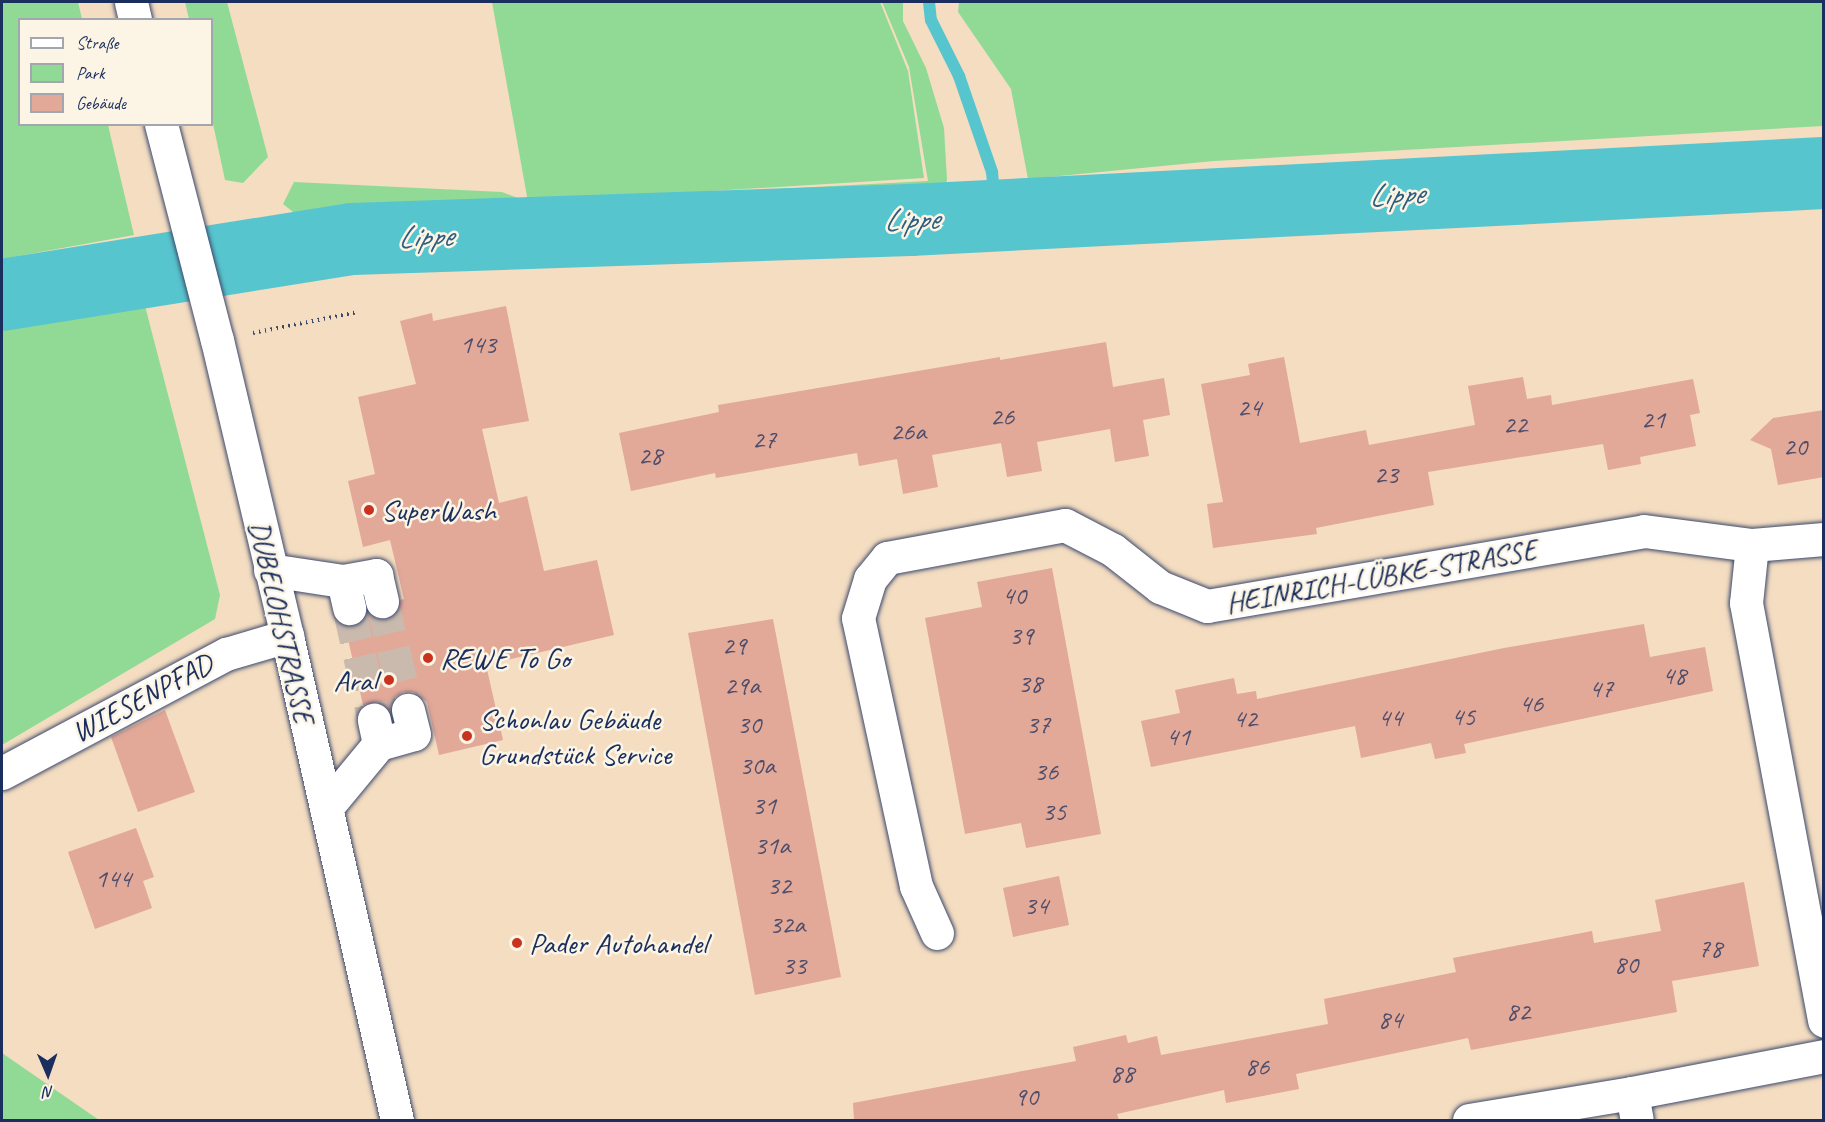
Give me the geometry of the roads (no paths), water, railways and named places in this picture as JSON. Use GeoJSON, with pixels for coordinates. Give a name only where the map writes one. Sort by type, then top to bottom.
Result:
{"type":"FeatureCollection","features":[{"type":"Feature","properties":{"kind":"street"},"geometry":{"type":"LineString","coordinates":[[131,2],[135,18]]}},
{"type":"Feature","properties":{"kind":"street","name":"DUBELOHSTRASSE"},"geometry":{"type":"LineString","coordinates":[[162,126],[287,636],[397,1120]]}},
{"type":"Feature","properties":{"kind":"street","name":"HEINRICH-LÜBKE-STRASSE"},"geometry":{"type":"LineString","coordinates":[[937,933],[916,886],[858,618],[870,579],[887,558],[1065,525],[1113,550],[1160,586],[1207,606],[1644,531],[1752,545],[1824,539]]}},
{"type":"Feature","properties":{"kind":"street"},"geometry":{"type":"LineString","coordinates":[[1752,545],[1746,603],[1824,1021]]}},
{"type":"Feature","properties":{"kind":"street"},"geometry":{"type":"LineString","coordinates":[[270,570],[346,594],[376,575],[382,601]]}},
{"type":"Feature","properties":{"kind":"street","name":"WIESENPFAD"},"geometry":{"type":"LineString","coordinates":[[2,773],[226,654],[287,636]]}},
{"type":"Feature","properties":{"kind":"street"},"geometry":{"type":"LineString","coordinates":[[326,808],[376,732],[414,734],[408,710]]}},
{"type":"Feature","properties":{"kind":"street"},"geometry":{"type":"LineString","coordinates":[[1469,1120],[1635,1107],[1824,1056]]}},
{"type":"Feature","properties":{"kind":"waterway"},"geometry":{"type":"LineString","coordinates":[[929,2],[931,20],[959,76],[992,172],[996,215]]}},
{"type":"Feature","properties":{"kind":"waterway","name":"Lippe"},"geometry":{"type":"LineString","coordinates":[[2,295],[352,239],[910,220],[1824,173]]}},
{"type":"Feature","properties":{"kind":"tunnel"},"geometry":{"type":"LineString","coordinates":[[382,601],[408,710]]}},
{"type":"Feature","properties":{"kind":"tunnel"},"geometry":{"type":"LineString","coordinates":[[349,608],[374,720]]}},
{"type":"Feature","properties":{"kind":"place","name":"SuperWash"},"geometry":{"type":"Point","coordinates":[369,510]}},
{"type":"Feature","properties":{"kind":"place","name":"REWE To Go"},"geometry":{"type":"Point","coordinates":[428,658]}},
{"type":"Feature","properties":{"kind":"place","name":"Aral"},"geometry":{"type":"Point","coordinates":[389,680]}},
{"type":"Feature","properties":{"kind":"place","name":"Schonlau Gebäude Grundstück Service"},"geometry":{"type":"Point","coordinates":[467,736]}},
{"type":"Feature","properties":{"kind":"place","name":"Pader Autohandel"},"geometry":{"type":"Point","coordinates":[517,943]}}]}
